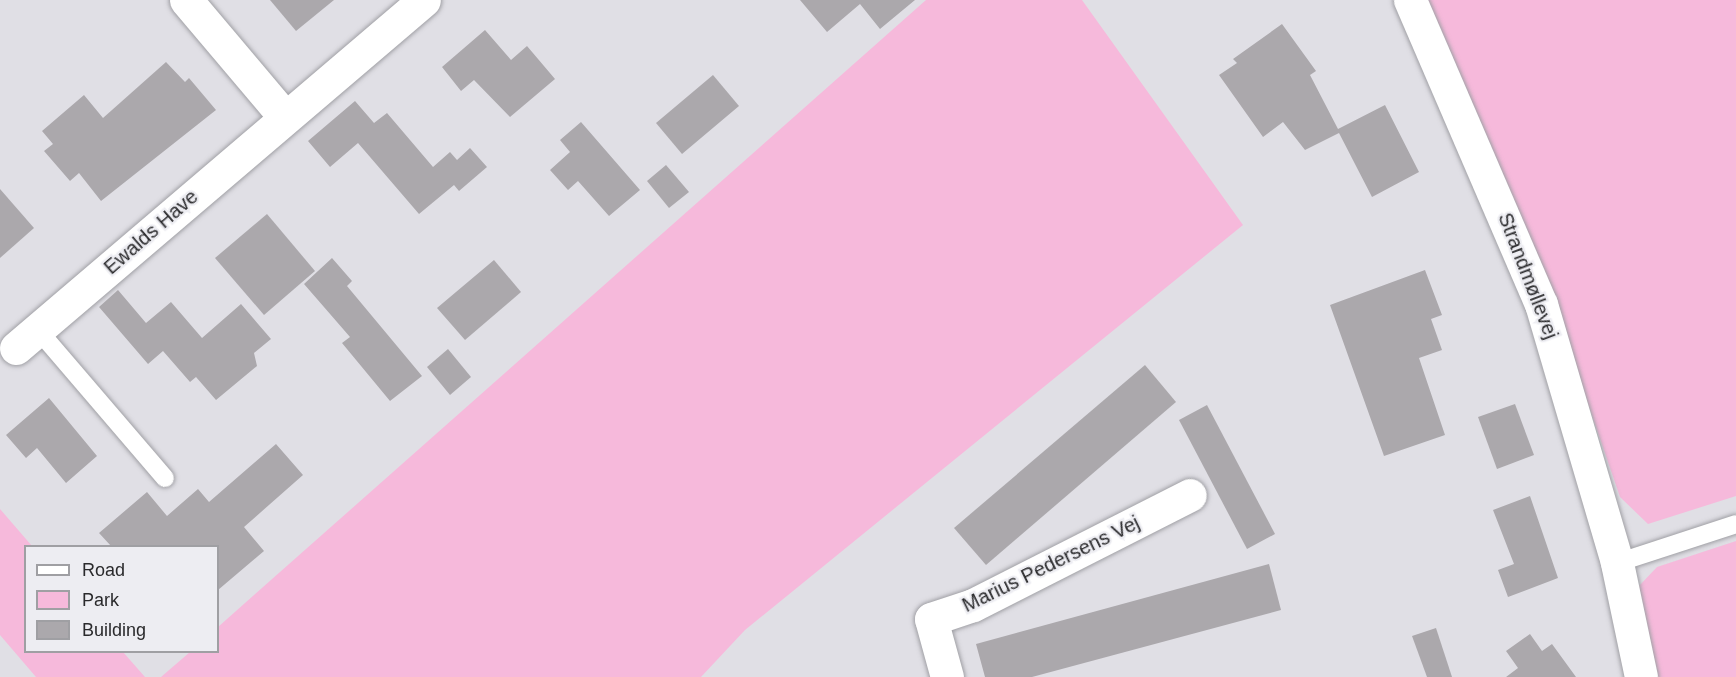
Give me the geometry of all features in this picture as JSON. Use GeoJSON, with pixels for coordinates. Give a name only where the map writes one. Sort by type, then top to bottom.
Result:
{"type":"FeatureCollection","features":[{"type":"Feature","properties":{"kind":"street"},"geometry":{"type":"LineString","coordinates":[[186,0],[285,117]]}},
{"type":"Feature","properties":{"kind":"street","name":"Ewalds Have"},"geometry":{"type":"LineString","coordinates":[[27,339],[424,0]]}},
{"type":"Feature","properties":{"kind":"street","name":"Strandmøllevej"},"geometry":{"type":"LineString","coordinates":[[1410,0],[1541,304],[1617,563],[1641,677]]}},
{"type":"Feature","properties":{"kind":"street","name":"Marius Pedersens Vej"},"geometry":{"type":"LineString","coordinates":[[947,677],[931,619],[973,605],[1190,495]]}},
{"type":"Feature","properties":{"kind":"lane"},"geometry":{"type":"LineString","coordinates":[[27,339],[165,478]]}},
{"type":"Feature","properties":{"kind":"lane"},"geometry":{"type":"LineString","coordinates":[[1617,563],[1736,524]]}},
{"type":"Feature","properties":{"kind":"green space"},"geometry":{"type":"Polygon","coordinates":[[[926,0],[1082,0],[1243,225],[745,630],[701,677],[161,677],[189,653],[219,653],[219,626],[926,0]]]}},
{"type":"Feature","properties":{"kind":"green space"},"geometry":{"type":"Polygon","coordinates":[[[1421,0],[1736,0],[1736,496],[1648,524],[1620,497],[1538,258],[1421,0]]]}},
{"type":"Feature","properties":{"kind":"green space"},"geometry":{"type":"Polygon","coordinates":[[[0,509],[31,545],[24,545],[24,653],[124,653],[145,677],[36,677],[0,635],[0,509]]]}},
{"type":"Feature","properties":{"kind":"green space"},"geometry":{"type":"Polygon","coordinates":[[[1736,541],[1736,677],[1658,677],[1639,586],[1657,567],[1736,541]]]}},
{"type":"Feature","properties":{"kind":"building"},"geometry":{"type":"Polygon","coordinates":[[[270,0],[334,0],[296,31],[270,0]]]}},
{"type":"Feature","properties":{"kind":"building"},"geometry":{"type":"Polygon","coordinates":[[[800,0],[915,0],[880,29],[860,4],[827,32],[800,0]]]}},
{"type":"Feature","properties":{"kind":"building"},"geometry":{"type":"Polygon","coordinates":[[[1282,24],[1316,71],[1310,75],[1338,129],[1385,105],[1419,172],[1372,197],[1339,133],[1305,150],[1283,122],[1263,137],[1219,75],[1237,63],[1233,59],[1282,24]]]}},
{"type":"Feature","properties":{"kind":"building"},"geometry":{"type":"Polygon","coordinates":[[[485,30],[511,60],[527,46],[555,79],[510,117],[474,80],[461,91],[442,67],[485,30]]]}},
{"type":"Feature","properties":{"kind":"building"},"geometry":{"type":"Polygon","coordinates":[[[166,62],[185,82],[189,78],[216,110],[101,201],[79,173],[70,181],[44,151],[53,144],[42,131],[84,95],[103,118],[166,62]]]}},
{"type":"Feature","properties":{"kind":"building"},"geometry":{"type":"Polygon","coordinates":[[[713,75],[739,106],[682,154],[656,123],[713,75]]]}},
{"type":"Feature","properties":{"kind":"building"},"geometry":{"type":"Polygon","coordinates":[[[355,101],[374,123],[387,113],[433,167],[450,152],[457,160],[470,148],[487,167],[459,191],[454,185],[419,214],[358,143],[330,167],[308,141],[355,101]]]}},
{"type":"Feature","properties":{"kind":"building"},"geometry":{"type":"Polygon","coordinates":[[[581,122],[640,190],[609,216],[578,181],[568,190],[550,170],[570,152],[560,140],[581,122]]]}},
{"type":"Feature","properties":{"kind":"building"},"geometry":{"type":"Polygon","coordinates":[[[666,165],[689,192],[669,208],[647,181],[666,165]]]}},
{"type":"Feature","properties":{"kind":"building"},"geometry":{"type":"Polygon","coordinates":[[[0,189],[34,228],[0,258],[0,189]]]}},
{"type":"Feature","properties":{"kind":"building"},"geometry":{"type":"Polygon","coordinates":[[[267,214],[315,271],[264,315],[215,258],[267,214]]]}},
{"type":"Feature","properties":{"kind":"building"},"geometry":{"type":"Polygon","coordinates":[[[332,258],[352,281],[347,286],[422,376],[390,401],[342,343],[350,337],[304,284],[332,258]]]}},
{"type":"Feature","properties":{"kind":"building"},"geometry":{"type":"Polygon","coordinates":[[[494,260],[521,292],[465,340],[437,308],[494,260]]]}},
{"type":"Feature","properties":{"kind":"building"},"geometry":{"type":"Polygon","coordinates":[[[1425,270],[1442,315],[1431,319],[1442,350],[1419,358],[1445,435],[1384,456],[1330,305],[1425,270]]]}},
{"type":"Feature","properties":{"kind":"building"},"geometry":{"type":"Polygon","coordinates":[[[118,290],[146,323],[171,302],[202,338],[241,304],[271,339],[254,353],[257,366],[216,400],[196,377],[190,382],[163,351],[148,364],[99,307],[118,290]]]}},
{"type":"Feature","properties":{"kind":"building"},"geometry":{"type":"Polygon","coordinates":[[[448,349],[471,377],[450,395],[427,367],[448,349]]]}},
{"type":"Feature","properties":{"kind":"building"},"geometry":{"type":"Polygon","coordinates":[[[1145,365],[1176,402],[986,565],[954,528],[1145,365]]]}},
{"type":"Feature","properties":{"kind":"building"},"geometry":{"type":"Polygon","coordinates":[[[49,398],[97,456],[66,483],[37,448],[26,458],[6,435],[49,398]]]}},
{"type":"Feature","properties":{"kind":"building"},"geometry":{"type":"Polygon","coordinates":[[[1515,404],[1534,455],[1497,469],[1478,417],[1515,404]]]}},
{"type":"Feature","properties":{"kind":"building"},"geometry":{"type":"Polygon","coordinates":[[[1207,405],[1275,534],[1247,549],[1179,420],[1207,405]]]}},
{"type":"Feature","properties":{"kind":"building"},"geometry":{"type":"Polygon","coordinates":[[[276,444],[303,475],[244,527],[264,551],[219,589],[219,545],[110,545],[99,533],[147,492],[167,516],[198,489],[209,502],[276,444]]]}},
{"type":"Feature","properties":{"kind":"building"},"geometry":{"type":"Polygon","coordinates":[[[1530,496],[1558,578],[1508,597],[1498,570],[1514,564],[1493,510],[1530,496]]]}},
{"type":"Feature","properties":{"kind":"building"},"geometry":{"type":"Polygon","coordinates":[[[1269,564],[1281,610],[1032,677],[985,677],[976,644],[1269,564]]]}},
{"type":"Feature","properties":{"kind":"building"},"geometry":{"type":"Polygon","coordinates":[[[1436,628],[1452,677],[1427,677],[1412,636],[1436,628]]]}},
{"type":"Feature","properties":{"kind":"building"},"geometry":{"type":"Polygon","coordinates":[[[1530,634],[1542,651],[1552,644],[1576,677],[1506,677],[1518,668],[1506,651],[1530,634]]]}}]}
